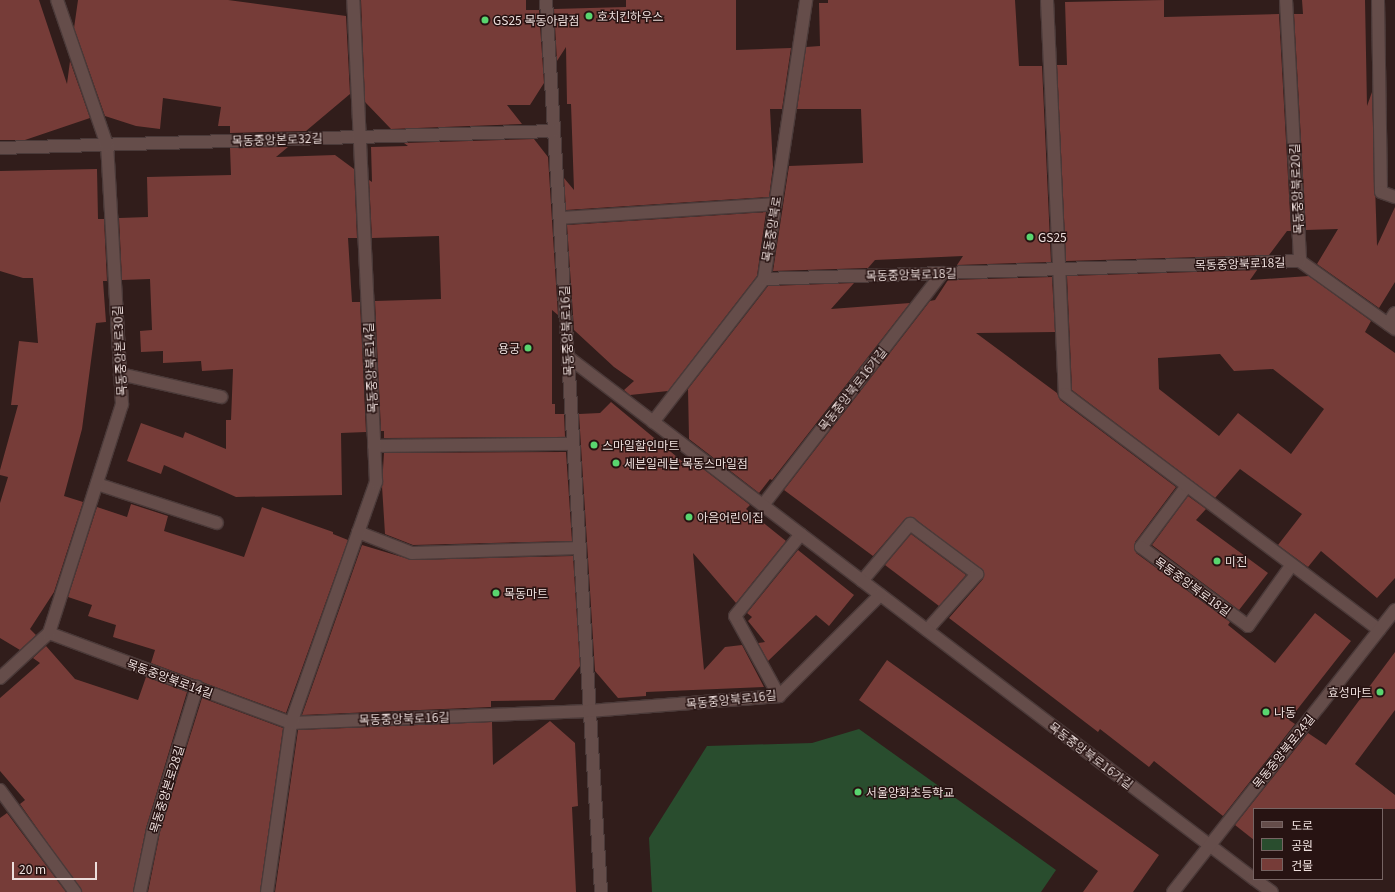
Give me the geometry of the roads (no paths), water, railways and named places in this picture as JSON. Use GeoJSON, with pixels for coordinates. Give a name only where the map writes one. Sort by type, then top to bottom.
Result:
{"type":"FeatureCollection","features":[{"type":"Feature","properties":{"kind":"street","name":"목동중앙본로30길"},"geometry":{"type":"LineString","coordinates":[[0,678],[49,633],[122,404],[107,145],[57,0]]}},
{"type":"Feature","properties":{"kind":"street","name":"목동중앙북로14길"},"geometry":{"type":"LineString","coordinates":[[267,892],[291,723],[376,482],[353,0]]}},
{"type":"Feature","properties":{"kind":"street","name":"목동중앙북로16길"},"geometry":{"type":"LineString","coordinates":[[546,0],[601,892]]}},
{"type":"Feature","properties":{"kind":"street","name":"목동중앙북로"},"geometry":{"type":"LineString","coordinates":[[653,422],[764,279],[806,0]]}},
{"type":"Feature","properties":{"kind":"street"},"geometry":{"type":"LineString","coordinates":[[1047,0],[1065,394],[1290,566],[1379,630]]}},
{"type":"Feature","properties":{"kind":"street","name":"목동중앙북로20길"},"geometry":{"type":"LineString","coordinates":[[1286,0],[1300,261]]}},
{"type":"Feature","properties":{"kind":"street"},"geometry":{"type":"LineString","coordinates":[[1378,0],[1381,192],[1395,197]]}},
{"type":"Feature","properties":{"kind":"street","name":"목동중앙본로32길"},"geometry":{"type":"LineString","coordinates":[[0,148],[554,131]]}},
{"type":"Feature","properties":{"kind":"street"},"geometry":{"type":"LineString","coordinates":[[560,218],[775,204]]}},
{"type":"Feature","properties":{"kind":"street"},"geometry":{"type":"LineString","coordinates":[[1300,261],[1391,327],[1395,314]]}},
{"type":"Feature","properties":{"kind":"street","name":"목동중앙북로18길"},"geometry":{"type":"LineString","coordinates":[[764,279],[1300,261]]}},
{"type":"Feature","properties":{"kind":"street","name":"목동중앙북로16가길"},"geometry":{"type":"LineString","coordinates":[[763,505],[942,273]]}},
{"type":"Feature","properties":{"kind":"street","name":"목동중앙북로16가길"},"geometry":{"type":"LineString","coordinates":[[568,357],[1253,878]]}},
{"type":"Feature","properties":{"kind":"street"},"geometry":{"type":"LineString","coordinates":[[120,374],[221,397]]}},
{"type":"Feature","properties":{"kind":"street"},"geometry":{"type":"LineString","coordinates":[[374,446],[573,444]]}},
{"type":"Feature","properties":{"kind":"street"},"geometry":{"type":"LineString","coordinates":[[96,484],[217,523]]}},
{"type":"Feature","properties":{"kind":"street","name":"목동중앙북로18길"},"geometry":{"type":"LineString","coordinates":[[1186,487],[1140,547],[1248,626],[1290,566]]}},
{"type":"Feature","properties":{"kind":"street"},"geometry":{"type":"LineString","coordinates":[[862,581],[910,524],[977,574],[927,630]]}},
{"type":"Feature","properties":{"kind":"street"},"geometry":{"type":"LineString","coordinates":[[358,532],[412,553],[580,548]]}},
{"type":"Feature","properties":{"kind":"street"},"geometry":{"type":"LineString","coordinates":[[779,696],[735,616],[801,534]]}},
{"type":"Feature","properties":{"kind":"street","name":"목동중앙북로16길"},"geometry":{"type":"LineString","coordinates":[[291,723],[589,711],[779,696],[880,595]]}},
{"type":"Feature","properties":{"kind":"street","name":"목동중앙북로24길"},"geometry":{"type":"LineString","coordinates":[[1172,892],[1395,610]]}},
{"type":"Feature","properties":{"kind":"street","name":"목동중앙북로14길"},"geometry":{"type":"LineString","coordinates":[[49,633],[291,723]]}},
{"type":"Feature","properties":{"kind":"street","name":"목동중앙본로28길"},"geometry":{"type":"LineString","coordinates":[[140,892],[153,830],[197,687]]}},
{"type":"Feature","properties":{"kind":"street"},"geometry":{"type":"LineString","coordinates":[[0,790],[75,892]]}},
{"type":"Feature","properties":{"kind":"street","name":"목동중앙북로16가길"},"geometry":{"type":"LineString","coordinates":[[1255,880],[1272,892]]}},
{"type":"Feature","properties":{"kind":"place","name":"호치킨하우스"},"geometry":{"type":"Point","coordinates":[589,16]}},
{"type":"Feature","properties":{"kind":"place","name":"GS25 목동아람점"},"geometry":{"type":"Point","coordinates":[485,20]}},
{"type":"Feature","properties":{"kind":"place","name":"GS25"},"geometry":{"type":"Point","coordinates":[1030,237]}},
{"type":"Feature","properties":{"kind":"place","name":"용궁"},"geometry":{"type":"Point","coordinates":[528,348]}},
{"type":"Feature","properties":{"kind":"place","name":"스마일할인마트"},"geometry":{"type":"Point","coordinates":[594,445]}},
{"type":"Feature","properties":{"kind":"place","name":"세븐일레븐 목동스마일점"},"geometry":{"type":"Point","coordinates":[616,463]}},
{"type":"Feature","properties":{"kind":"place","name":"아음어린이집"},"geometry":{"type":"Point","coordinates":[689,517]}},
{"type":"Feature","properties":{"kind":"place","name":"미진"},"geometry":{"type":"Point","coordinates":[1217,561]}},
{"type":"Feature","properties":{"kind":"place","name":"목동마트"},"geometry":{"type":"Point","coordinates":[496,593]}},
{"type":"Feature","properties":{"kind":"place","name":"효성마트"},"geometry":{"type":"Point","coordinates":[1380,692]}},
{"type":"Feature","properties":{"kind":"place","name":"나동"},"geometry":{"type":"Point","coordinates":[1266,712]}},
{"type":"Feature","properties":{"kind":"place","name":"서울양화초등학교"},"geometry":{"type":"Point","coordinates":[858,792]}}]}
